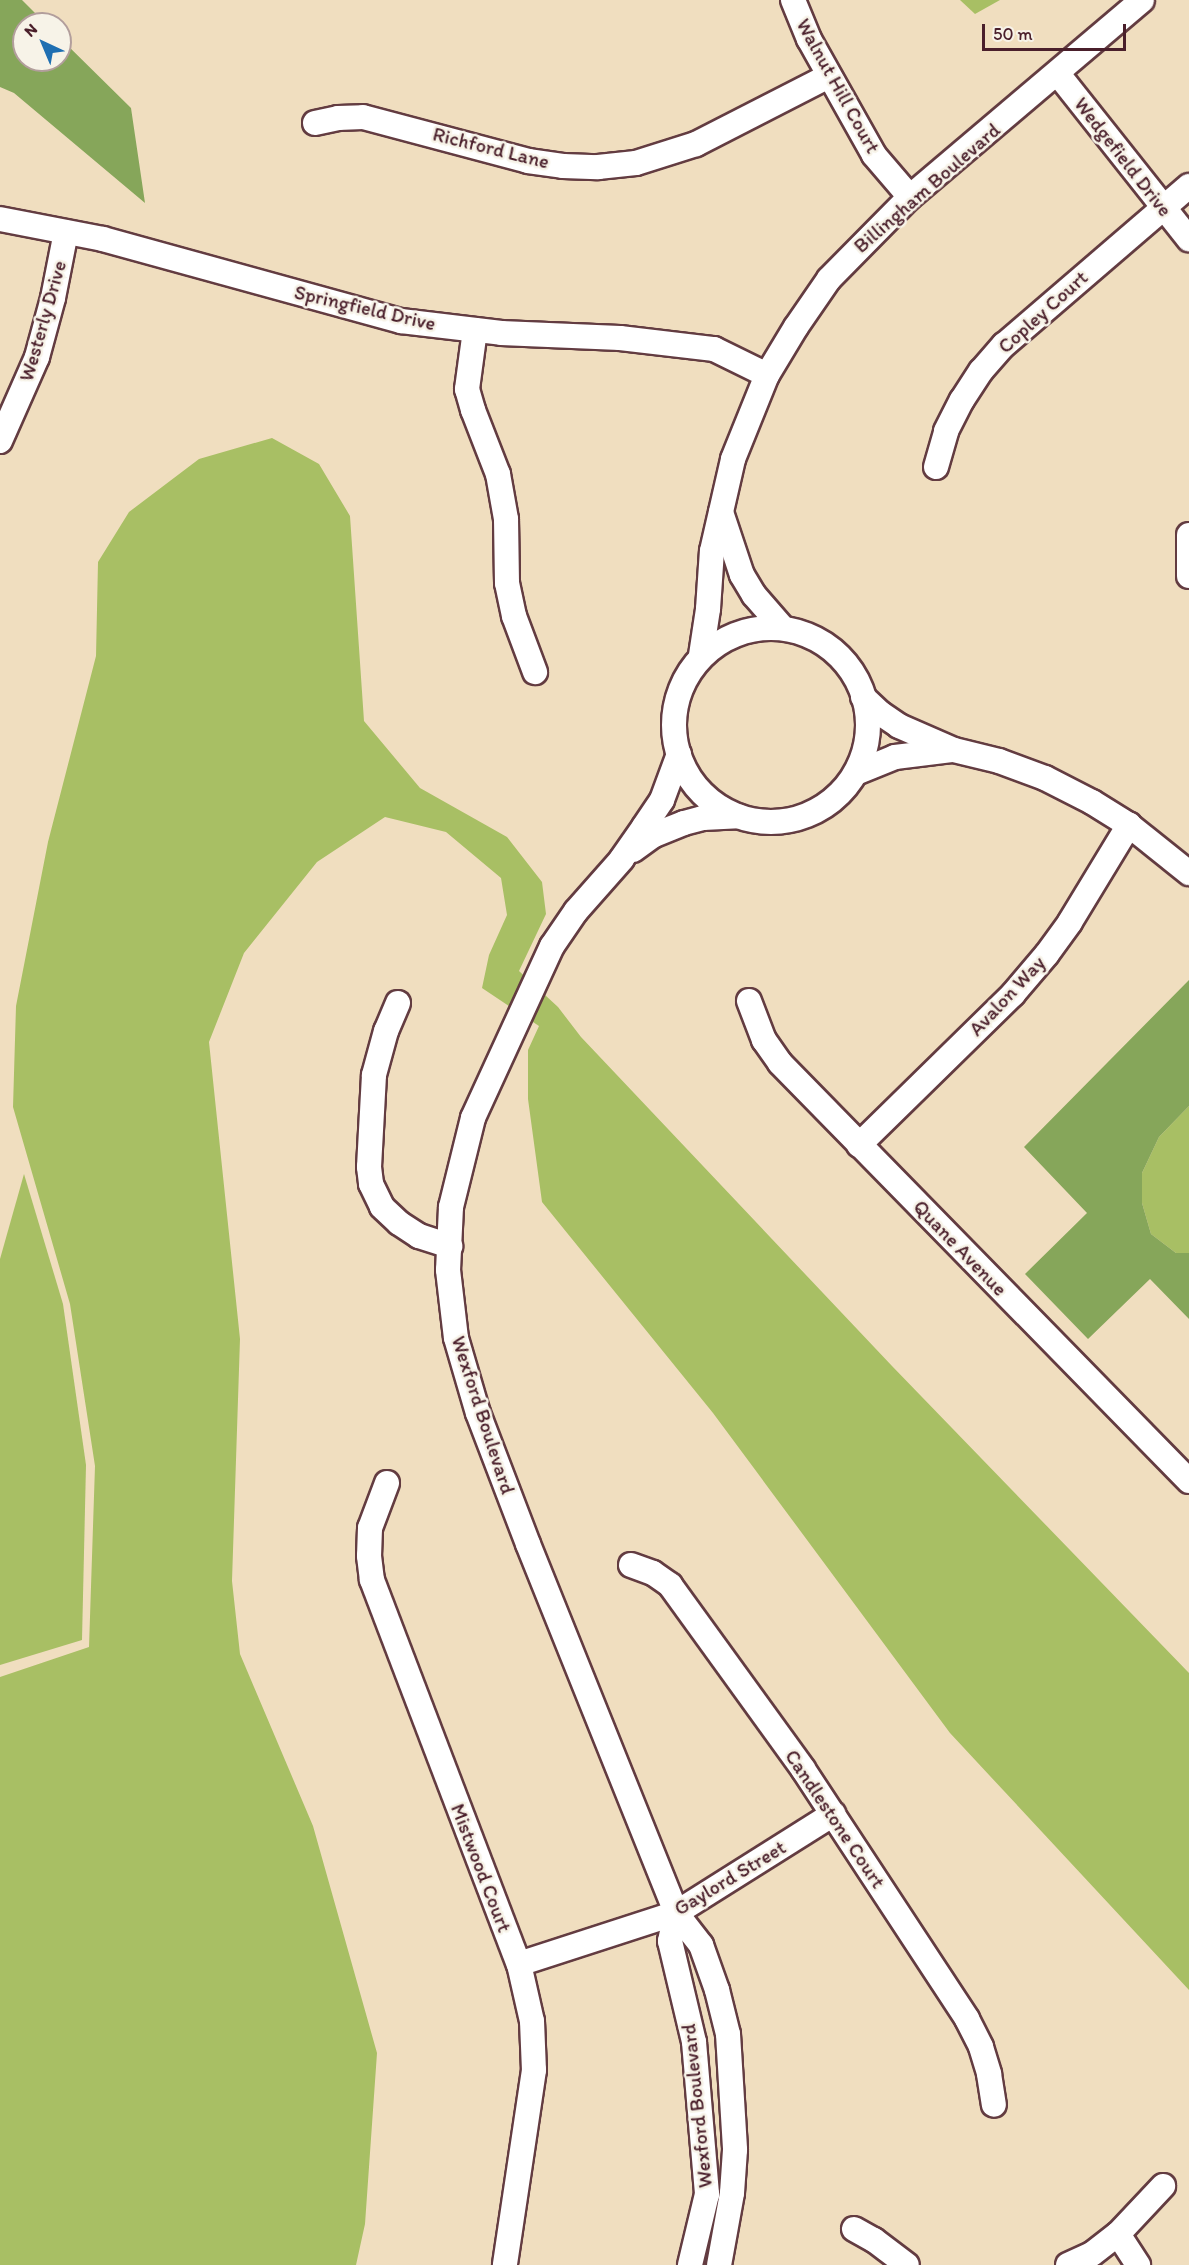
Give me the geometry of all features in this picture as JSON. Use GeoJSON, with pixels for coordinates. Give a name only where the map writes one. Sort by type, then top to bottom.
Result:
{"type":"FeatureCollection","features":[{"type":"Feature","properties":{"kind":"street","name":"Walnut Hill Court"},"geometry":{"type":"LineString","coordinates":[[794,0],[809,39],[874,155],[910,197]]}},
{"type":"Feature","properties":{"kind":"street","name":"Billingham Boulevard"},"geometry":{"type":"LineString","coordinates":[[701,656],[708,609],[712,551],[733,459],[767,375],[829,279],[910,197],[1058,74],[1142,0]]}},
{"type":"Feature","properties":{"kind":"street","name":"Wedgefield Drive"},"geometry":{"type":"LineString","coordinates":[[1058,74],[1189,239]]}},
{"type":"Feature","properties":{"kind":"street","name":"Richford Lane"},"geometry":{"type":"LineString","coordinates":[[315,123],[338,118],[363,117],[528,161],[563,166],[598,167],[636,163],[679,151],[829,76]]}},
{"type":"Feature","properties":{"kind":"street","name":"Copley Court"},"geometry":{"type":"LineString","coordinates":[[936,467],[946,431],[962,400],[981,371],[1004,345],[1189,186]]}},
{"type":"Feature","properties":{"kind":"street","name":"Springfield Drive"},"geometry":{"type":"LineString","coordinates":[[0,219],[103,238],[401,321],[475,330],[620,338],[714,349],[767,375]]}},
{"type":"Feature","properties":{"kind":"street","name":"Westerly Drive"},"geometry":{"type":"LineString","coordinates":[[0,441],[37,357],[53,298],[66,232]]}},
{"type":"Feature","properties":{"kind":"street"},"geometry":{"type":"LineString","coordinates":[[475,330],[467,389],[498,474],[506,519],[507,583],[514,616],[535,672]]}},
{"type":"Feature","properties":{"kind":"street"},"geometry":{"type":"LineString","coordinates":[[721,512],[742,575],[754,595],[781,626],[816,639],[832,650],[856,680],[863,698],[867,736],[856,773],[832,802],[798,820],[759,822],[738,816],[718,805],[700,790],[689,775],[680,754],[675,732],[676,710],[681,688],[701,656],[714,645],[738,633],[781,626]]}},
{"type":"Feature","properties":{"kind":"street"},"geometry":{"type":"LineString","coordinates":[[1189,535],[1189,576]]}},
{"type":"Feature","properties":{"kind":"street"},"geometry":{"type":"LineString","coordinates":[[863,698],[899,726],[954,750],[999,761],[1045,778],[1092,802],[1130,825],[1189,873]]}},
{"type":"Feature","properties":{"kind":"street"},"geometry":{"type":"LineString","coordinates":[[856,773],[895,757],[954,750]]}},
{"type":"Feature","properties":{"kind":"street","name":"Wexford Boulevard"},"geometry":{"type":"LineString","coordinates":[[622,859],[662,800],[680,754]]}},
{"type":"Feature","properties":{"kind":"street","name":"Wexford Boulevard"},"geometry":{"type":"LineString","coordinates":[[719,2265],[732,2193],[735,2150],[728,2034],[717,1990],[701,1946],[676,1913],[478,1413],[456,1338],[450,1299],[450,1246],[451,1207],[473,1118],[552,946],[598,883],[622,859],[654,836],[684,823],[703,818],[738,816]]}},
{"type":"Feature","properties":{"kind":"street","name":"Avalon Way"},"geometry":{"type":"LineString","coordinates":[[859,1145],[1013,994],[1070,922],[1130,825]]}},
{"type":"Feature","properties":{"kind":"street","name":"Quane Avenue"},"geometry":{"type":"LineString","coordinates":[[749,1001],[764,1040],[780,1063],[1189,1481]]}},
{"type":"Feature","properties":{"kind":"street"},"geometry":{"type":"LineString","coordinates":[[398,1003],[386,1031],[374,1075],[369,1167],[371,1184],[382,1207],[399,1223],[419,1236],[450,1246]]}},
{"type":"Feature","properties":{"kind":"street","name":"Mistwood Court"},"geometry":{"type":"LineString","coordinates":[[387,1483],[370,1528],[369,1556],[372,1580],[519,1964],[532,2021],[534,2070],[505,2265]]}},
{"type":"Feature","properties":{"kind":"street","name":"Candlestone Court"},"geometry":{"type":"LineString","coordinates":[[631,1565],[653,1573],[670,1585],[833,1814],[967,2019],[981,2047],[989,2074],[994,2105]]}},
{"type":"Feature","properties":{"kind":"street","name":"Gaylord Street"},"geometry":{"type":"LineString","coordinates":[[519,1964],[676,1913],[833,1814]]}},
{"type":"Feature","properties":{"kind":"street","name":"Wexford Boulevard"},"geometry":{"type":"LineString","coordinates":[[676,1913],[670,1941],[694,2042],[707,2194],[690,2265]]}},
{"type":"Feature","properties":{"kind":"street"},"geometry":{"type":"LineString","coordinates":[[1068,2265],[1092,2254],[1118,2234],[1162,2186]]}},
{"type":"Feature","properties":{"kind":"street"},"geometry":{"type":"LineString","coordinates":[[854,2229],[874,2240],[907,2265]]}},
{"type":"Feature","properties":{"kind":"street"},"geometry":{"type":"LineString","coordinates":[[1118,2234],[1138,2265]]}},
{"type":"Feature","properties":{"kind":"green space"},"geometry":{"type":"Polygon","coordinates":[[[0,0],[22,0],[34,12],[12,12],[12,72],[72,72],[72,50],[131,108],[145,203],[14,93],[0,87],[0,0]]]}},
{"type":"Feature","properties":{"kind":"green space"},"geometry":{"type":"Polygon","coordinates":[[[960,0],[1000,0],[975,14],[960,0]]]}},
{"type":"Feature","properties":{"kind":"green space"},"geometry":{"type":"Polygon","coordinates":[[[272,438],[319,464],[350,516],[364,721],[420,788],[507,837],[542,882],[546,914],[519,971],[558,1007],[581,1037],[892,1366],[1189,1673],[1189,1990],[950,1733],[713,1413],[542,1202],[528,1099],[528,1050],[539,1026],[482,988],[489,955],[507,915],[501,878],[446,832],[385,817],[317,862],[244,953],[209,1042],[240,1339],[232,1581],[240,1654],[313,1826],[377,2053],[365,2224],[356,2265],[0,2265],[0,1677],[89,1647],[95,1466],[70,1304],[13,1107],[16,1006],[48,842],[96,656],[98,562],[129,512],[199,459],[272,438]]]}},
{"type":"Feature","properties":{"kind":"green space"},"geometry":{"type":"Polygon","coordinates":[[[1189,980],[1189,1106],[1159,1137],[1142,1173],[1142,1203],[1151,1234],[1176,1253],[1189,1253],[1189,1319],[1150,1279],[1088,1339],[1025,1274],[1087,1213],[1024,1147],[1189,980]]]}},
{"type":"Feature","properties":{"kind":"green space"},"geometry":{"type":"Polygon","coordinates":[[[1189,1106],[1189,1253],[1176,1253],[1151,1234],[1142,1203],[1142,1173],[1159,1137],[1189,1106]]]}},
{"type":"Feature","properties":{"kind":"green space"},"geometry":{"type":"Polygon","coordinates":[[[24,1174],[63,1304],[86,1465],[82,1640],[0,1665],[0,1259],[24,1174]]]}}]}
